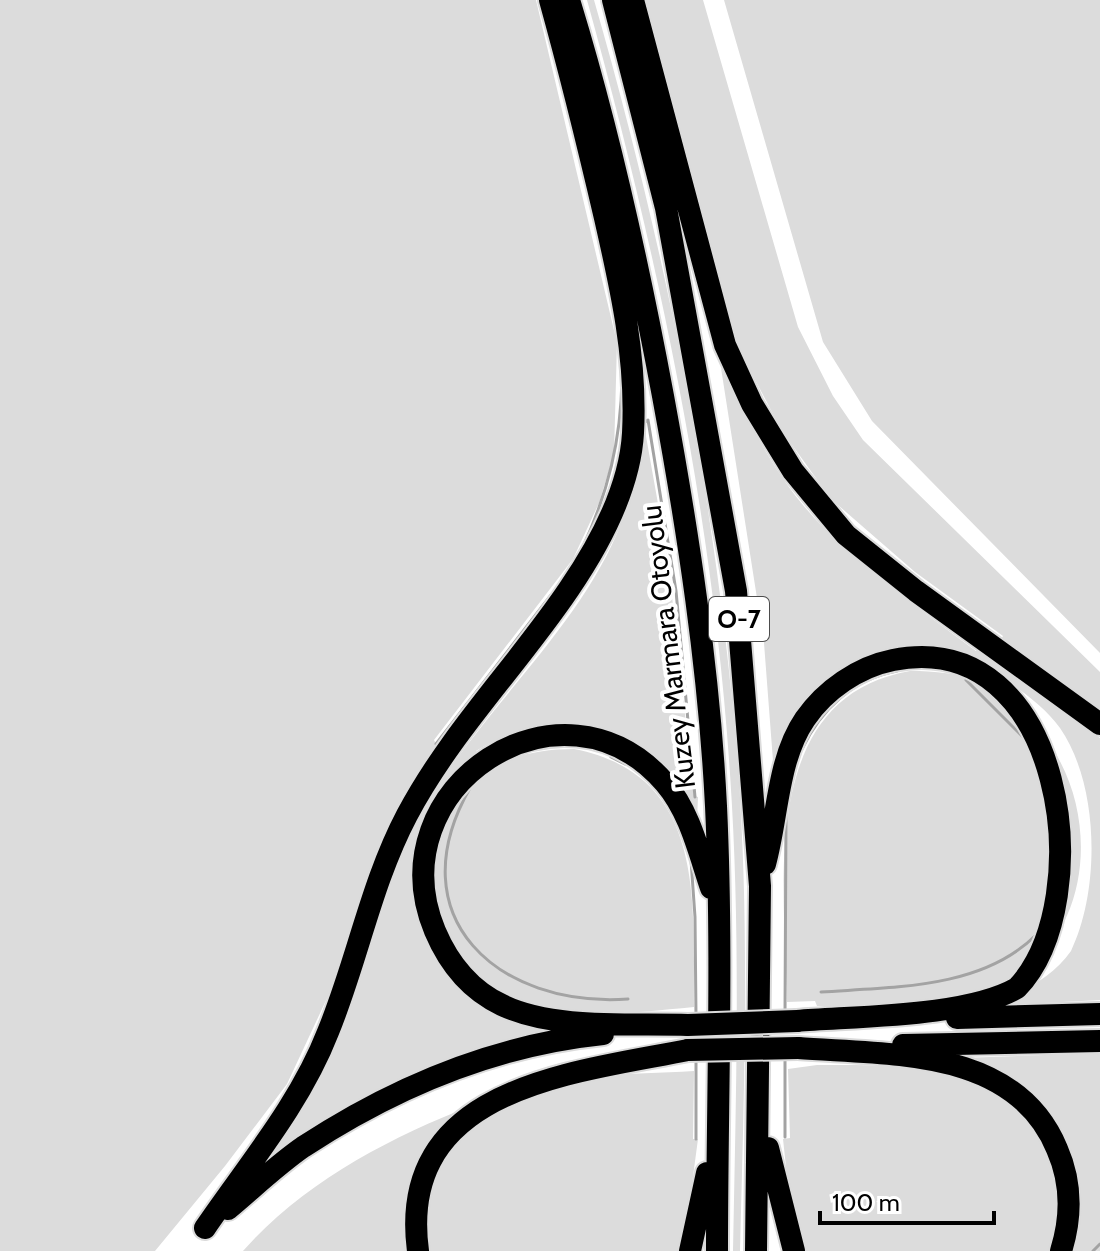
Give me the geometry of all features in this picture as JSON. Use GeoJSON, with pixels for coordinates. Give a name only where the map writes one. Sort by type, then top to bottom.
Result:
{"type":"FeatureCollection","features":[{"type":"Feature","properties":{"kind":"highway"},"geometry":{"type":"LineString","coordinates":[[550,0],[586,133],[626,310],[633,435],[619,490],[601,536],[570,588],[483,699],[424,785],[394,847],[327,1036],[299,1091],[205,1228],[301,1149],[368,1109],[432,1077],[507,1051],[573,1037],[688,1025]]}},
{"type":"Feature","properties":{"kind":"highway","name":"Kuzey Marmara Otoyolu"},"geometry":{"type":"LineString","coordinates":[[569,0],[604,117],[646,309],[685,519],[705,662],[716,805],[717,1251]]}},
{"type":"Feature","properties":{"kind":"highway","name":"O-7"},"geometry":{"type":"LineString","coordinates":[[613,0],[666,208],[736,591],[760,886],[760,1110],[756,1251]]}},
{"type":"Feature","properties":{"kind":"highway"},"geometry":{"type":"LineString","coordinates":[[633,0],[725,345],[752,404],[793,471],[846,535],[916,591],[1100,724]]}},
{"type":"Feature","properties":{"kind":"highway"},"geometry":{"type":"LineString","coordinates":[[760,886],[775,827],[785,762],[804,720],[826,695],[878,663],[927,658],[971,665],[1001,682],[1035,709],[1064,751]]}},
{"type":"Feature","properties":{"kind":"highway"},"geometry":{"type":"LineString","coordinates":[[718,912],[686,816],[665,783],[638,759],[609,744],[577,736],[540,737],[504,748],[471,769],[448,794],[427,844],[423,889],[429,915],[452,964],[481,993],[524,1014],[584,1022],[688,1025],[1100,1014]]}},
{"type":"Feature","properties":{"kind":"highway"},"geometry":{"type":"LineString","coordinates":[[797,1021],[968,1007],[1015,990],[1040,973],[1070,940]]}},
{"type":"Feature","properties":{"kind":"highway"},"geometry":{"type":"LineString","coordinates":[[418,1251],[415,1231],[420,1194],[430,1164],[449,1136],[479,1107],[530,1083],[688,1050],[1100,1041]]}},
{"type":"Feature","properties":{"kind":"highway"},"geometry":{"type":"LineString","coordinates":[[798,1048],[952,1063],[1018,1094],[1046,1126],[1066,1172],[1070,1203],[1061,1251]]}},
{"type":"Feature","properties":{"kind":"highway"},"geometry":{"type":"LineString","coordinates":[[760,1110],[782,1214],[794,1251]]}},
{"type":"Feature","properties":{"kind":"highway"},"geometry":{"type":"LineString","coordinates":[[690,1251],[717,1117]]}},
{"type":"Feature","properties":{"kind":"shaded area"},"geometry":{"type":"Polygon","coordinates":[[[0,0],[536,0],[617,343],[614,454],[599,503],[573,559],[434,740],[436,744],[402,797],[336,979],[287,1084],[155,1251],[0,1251],[0,0]]]}},
{"type":"Feature","properties":{"kind":"shaded area"},"geometry":{"type":"Polygon","coordinates":[[[587,0],[594,0],[666,284],[703,477],[729,671],[744,888],[740,1251],[733,1251],[736,893],[722,676],[696,481],[659,287],[587,0]]]}},
{"type":"Feature","properties":{"kind":"shaded area"},"geometry":{"type":"Polygon","coordinates":[[[643,0],[703,0],[798,327],[833,396],[863,440],[1100,672],[1100,712],[1000,641],[1003,636],[915,572],[831,499],[782,431],[733,338],[643,0]]]}},
{"type":"Feature","properties":{"kind":"shaded area"},"geometry":{"type":"Polygon","coordinates":[[[724,0],[1100,0],[1100,653],[872,421],[823,342],[724,0]]]}},
{"type":"Feature","properties":{"kind":"shaded area"},"geometry":{"type":"Polygon","coordinates":[[[721,368],[779,473],[803,505],[842,546],[885,583],[976,651],[980,647],[1100,738],[1100,1000],[986,1006],[1043,978],[1071,951],[1087,899],[1091,869],[1089,808],[1073,752],[1049,715],[1003,677],[969,657],[941,649],[909,649],[857,661],[774,774],[764,643],[721,368]]]}},
{"type":"Feature","properties":{"kind":"shaded area"},"geometry":{"type":"Polygon","coordinates":[[[644,425],[668,560],[694,796],[698,797],[697,820],[680,788],[658,763],[632,743],[604,731],[573,725],[541,726],[508,735],[476,751],[477,755],[424,828],[419,829],[415,880],[421,924],[429,944],[458,980],[506,1014],[552,1031],[470,1054],[394,1084],[323,1124],[253,1172],[322,1073],[343,1029],[398,862],[429,791],[433,794],[481,727],[561,628],[605,558],[630,498],[644,425]]]}},
{"type":"Feature","properties":{"kind":"shaded area"},"geometry":{"type":"Polygon","coordinates":[[[910,671],[956,675],[986,685],[1042,734],[1060,761],[1073,792],[1081,857],[1076,890],[1065,920],[1048,947],[1024,970],[1001,984],[977,993],[951,1000],[897,1005],[817,1006],[815,1001],[787,1002],[784,853],[790,803],[803,757],[826,718],[860,688],[910,671]]]}},
{"type":"Feature","properties":{"kind":"shaded area"},"geometry":{"type":"Polygon","coordinates":[[[574,749],[617,763],[649,785],[670,814],[684,848],[691,886],[694,1007],[587,1014],[524,1005],[502,996],[482,982],[451,944],[434,898],[431,874],[437,837],[457,800],[472,780],[498,764],[535,752],[574,749]]]}},
{"type":"Feature","properties":{"kind":"shaded area"},"geometry":{"type":"Polygon","coordinates":[[[1100,1053],[1100,1251],[1069,1251],[1065,1148],[962,1058],[1100,1053]]]}},
{"type":"Feature","properties":{"kind":"shaded area"},"geometry":{"type":"Polygon","coordinates":[[[817,1065],[916,1068],[978,1084],[1005,1099],[1028,1121],[1047,1150],[1056,1175],[1060,1200],[1058,1226],[1051,1251],[804,1251],[789,1195],[783,1139],[790,1138],[788,1069],[817,1065]]]}},
{"type":"Feature","properties":{"kind":"shaded area"},"geometry":{"type":"Polygon","coordinates":[[[694,1071],[693,1139],[698,1139],[683,1251],[427,1251],[426,1205],[438,1170],[457,1144],[481,1120],[507,1102],[565,1082],[629,1074],[694,1071]]]}},
{"type":"Feature","properties":{"kind":"shaded area"},"geometry":{"type":"Polygon","coordinates":[[[473,1105],[440,1135],[410,1251],[243,1251],[293,1204],[349,1164],[410,1132],[473,1105]]]}},
{"type":"Feature","properties":{"kind":"waterway"},"geometry":{"type":"LineString","coordinates":[[582,549],[599,507],[616,445],[622,379]]}},
{"type":"Feature","properties":{"kind":"waterway"},"geometry":{"type":"LineString","coordinates":[[642,424],[648,420],[676,591],[695,797]]}},
{"type":"Feature","properties":{"kind":"waterway"},"geometry":{"type":"LineString","coordinates":[[436,744],[551,595]]}},
{"type":"Feature","properties":{"kind":"waterway"},"geometry":{"type":"LineString","coordinates":[[802,749],[819,721],[840,698],[866,681],[897,671]]}},
{"type":"Feature","properties":{"kind":"waterway"},"geometry":{"type":"LineString","coordinates":[[966,680],[1023,737]]}},
{"type":"Feature","properties":{"kind":"waterway"},"geometry":{"type":"LineString","coordinates":[[477,754],[520,733]]}},
{"type":"Feature","properties":{"kind":"waterway"},"geometry":{"type":"LineString","coordinates":[[611,757],[625,764]]}},
{"type":"Feature","properties":{"kind":"waterway"},"geometry":{"type":"LineString","coordinates":[[470,788],[450,835],[445,877],[453,914],[473,946],[502,970],[538,988],[581,998],[628,999]]}},
{"type":"Feature","properties":{"kind":"waterway"},"geometry":{"type":"LineString","coordinates":[[785,1014],[786,814]]}},
{"type":"Feature","properties":{"kind":"waterway"},"geometry":{"type":"LineString","coordinates":[[691,860],[696,1016]]}},
{"type":"Feature","properties":{"kind":"waterway"},"geometry":{"type":"LineString","coordinates":[[821,992],[907,986],[963,975],[990,966],[1014,953],[1036,935]]}},
{"type":"Feature","properties":{"kind":"waterway"},"geometry":{"type":"LineString","coordinates":[[785,1058],[785,1137]]}},
{"type":"Feature","properties":{"kind":"waterway"},"geometry":{"type":"LineString","coordinates":[[696,1060],[696,1139]]}},
{"type":"Feature","properties":{"kind":"waterway"},"geometry":{"type":"LineString","coordinates":[[1093,1251],[1100,1244]]}}]}
